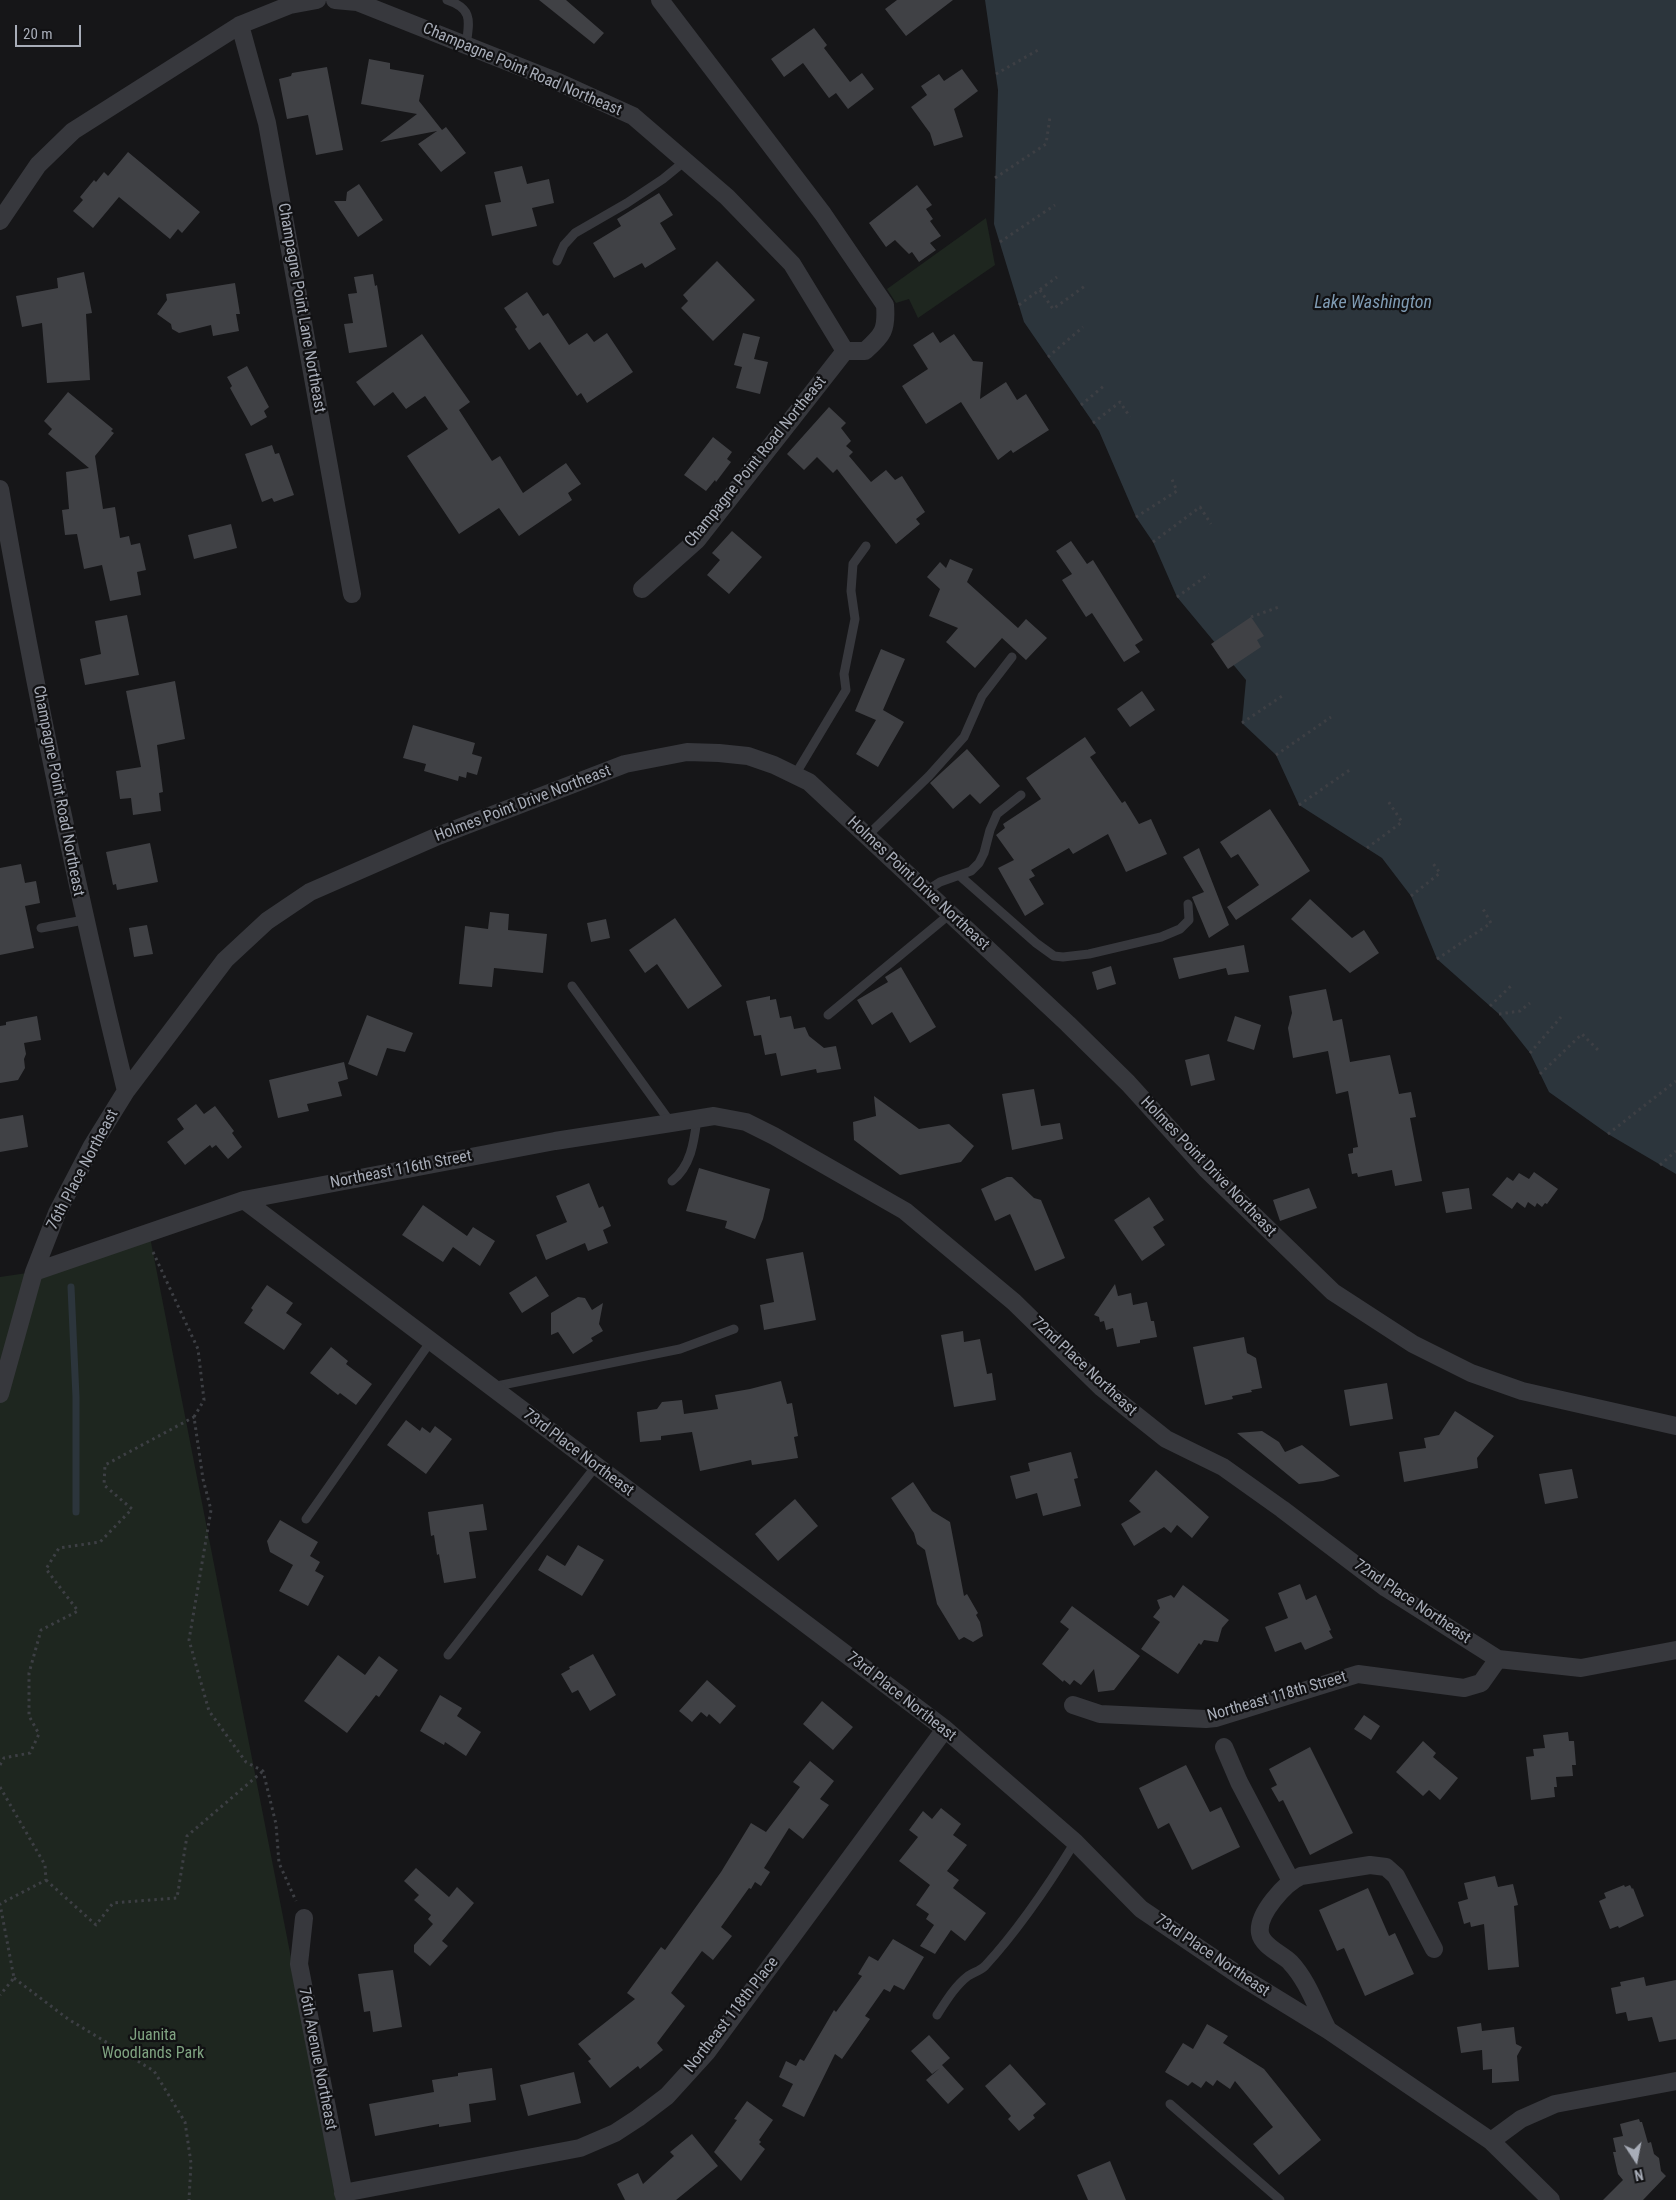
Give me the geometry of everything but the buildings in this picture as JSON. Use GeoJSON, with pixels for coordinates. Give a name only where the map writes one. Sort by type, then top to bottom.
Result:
{"type":"FeatureCollection","features":[{"type":"Feature","properties":{"kind":"street"},"geometry":{"type":"LineString","coordinates":[[660,0],[815,203],[885,305],[887,322],[881,338],[865,351],[845,350]]}},
{"type":"Feature","properties":{"kind":"street"},"geometry":{"type":"LineString","coordinates":[[0,221],[38,165],[73,131],[240,25],[290,5],[307,1]]}},
{"type":"Feature","properties":{"kind":"street","name":"Champagne Point Road Northeast"},"geometry":{"type":"LineString","coordinates":[[344,1],[357,2],[556,82],[633,116],[727,197],[792,264],[845,350],[697,540],[642,589]]}},
{"type":"Feature","properties":{"kind":"street","name":"Champagne Point Lane Northeast"},"geometry":{"type":"LineString","coordinates":[[240,25],[267,123],[352,594]]}},
{"type":"Feature","properties":{"kind":"street","name":"Champagne Point Road Northeast"},"geometry":{"type":"LineString","coordinates":[[0,488],[18,596],[84,920],[126,1091]]}},
{"type":"Feature","properties":{"kind":"street","name":"Holmes Point Drive Northeast"},"geometry":{"type":"LineString","coordinates":[[126,1091],[225,960],[267,921],[310,892],[438,836],[625,764],[687,752],[748,756],[774,765],[809,782],[1128,1083],[1206,1169],[1333,1292],[1413,1344],[1471,1373],[1522,1391],[1676,1426]]}},
{"type":"Feature","properties":{"kind":"street","name":"76th Place Northeast"},"geometry":{"type":"LineString","coordinates":[[0,1394],[34,1272],[57,1213],[92,1146],[126,1091]]}},
{"type":"Feature","properties":{"kind":"street","name":"Northeast 116th Street"},"geometry":{"type":"LineString","coordinates":[[34,1272],[244,1200],[545,1143],[714,1116],[746,1122],[774,1136]]}},
{"type":"Feature","properties":{"kind":"street","name":"72nd Place Northeast"},"geometry":{"type":"LineString","coordinates":[[774,1136],[905,1210],[1014,1302],[1102,1388],[1166,1439],[1222,1467],[1282,1509],[1386,1588],[1498,1659]]}},
{"type":"Feature","properties":{"kind":"street","name":"73rd Place Northeast"},"geometry":{"type":"LineString","coordinates":[[244,1200],[945,1729],[1075,1842],[1141,1909],[1240,1976],[1328,2030],[1491,2141],[1551,2200]]}},
{"type":"Feature","properties":{"kind":"street"},"geometry":{"type":"LineString","coordinates":[[1498,1659],[1582,1668],[1676,1650]]}},
{"type":"Feature","properties":{"kind":"street","name":"Northeast 118th Street"},"geometry":{"type":"LineString","coordinates":[[1073,1705],[1100,1714],[1206,1720],[1358,1674],[1464,1688],[1481,1683],[1498,1659]]}},
{"type":"Feature","properties":{"kind":"street","name":"Northeast 118th Place"},"geometry":{"type":"LineString","coordinates":[[344,2196],[580,2148],[615,2133],[667,2096],[707,2052],[945,1729]]}},
{"type":"Feature","properties":{"kind":"street"},"geometry":{"type":"LineString","coordinates":[[1224,1747],[1239,1782],[1291,1881]]}},
{"type":"Feature","properties":{"kind":"street"},"geometry":{"type":"LineString","coordinates":[[1328,2030],[1309,1990],[1296,1969],[1265,1942],[1260,1935],[1260,1926],[1268,1910],[1278,1893],[1291,1881],[1301,1876],[1370,1865],[1386,1867],[1392,1871],[1400,1883],[1434,1949]]}},
{"type":"Feature","properties":{"kind":"street","name":"76th Avenue Northeast"},"geometry":{"type":"LineString","coordinates":[[304,1918],[298,1964],[344,2196]]}},
{"type":"Feature","properties":{"kind":"street"},"geometry":{"type":"LineString","coordinates":[[1491,2141],[1521,2119],[1555,2104],[1676,2081]]}},
{"type":"Feature","properties":{"kind":"lane"},"geometry":{"type":"LineString","coordinates":[[447,0],[459,4],[467,13],[469,23],[466,46]]}},
{"type":"Feature","properties":{"kind":"lane"},"geometry":{"type":"LineString","coordinates":[[557,261],[564,245],[575,233],[664,179],[684,161]]}},
{"type":"Feature","properties":{"kind":"lane"},"geometry":{"type":"LineString","coordinates":[[796,776],[846,690],[844,674],[855,619],[851,590],[853,564],[866,546]]}},
{"type":"Feature","properties":{"kind":"lane"},"geometry":{"type":"LineString","coordinates":[[867,836],[929,776],[964,737],[982,696],[1012,657]]}},
{"type":"Feature","properties":{"kind":"lane"},"geometry":{"type":"LineString","coordinates":[[926,891],[940,882],[971,871],[979,863],[997,814],[1021,794]]}},
{"type":"Feature","properties":{"kind":"lane"},"geometry":{"type":"LineString","coordinates":[[960,876],[1036,943],[1054,956],[1063,957],[1089,954],[1140,942],[1180,929],[1189,920],[1188,904]]}},
{"type":"Feature","properties":{"kind":"lane"},"geometry":{"type":"LineString","coordinates":[[828,1015],[950,914]]}},
{"type":"Feature","properties":{"kind":"lane"},"geometry":{"type":"LineString","coordinates":[[41,928],[84,920]]}},
{"type":"Feature","properties":{"kind":"lane"},"geometry":{"type":"LineString","coordinates":[[572,986],[671,1123]]}},
{"type":"Feature","properties":{"kind":"lane"},"geometry":{"type":"LineString","coordinates":[[672,1181],[682,1173],[694,1145],[697,1119]]}},
{"type":"Feature","properties":{"kind":"lane"},"geometry":{"type":"LineString","coordinates":[[492,1387],[680,1349],[734,1329]]}},
{"type":"Feature","properties":{"kind":"lane"},"geometry":{"type":"LineString","coordinates":[[306,1519],[431,1341]]}},
{"type":"Feature","properties":{"kind":"lane"},"geometry":{"type":"LineString","coordinates":[[448,1656],[596,1466]]}},
{"type":"Feature","properties":{"kind":"lane"},"geometry":{"type":"LineString","coordinates":[[937,2015],[954,1990],[969,1976],[983,1968],[1027,1915],[1047,1888],[1075,1842]]}},
{"type":"Feature","properties":{"kind":"lane"},"geometry":{"type":"LineString","coordinates":[[1170,2104],[1280,2200]]}},
{"type":"Feature","properties":{"kind":"path"},"geometry":{"type":"LineString","coordinates":[[996,74],[1038,50]]}},
{"type":"Feature","properties":{"kind":"path"},"geometry":{"type":"LineString","coordinates":[[995,178],[1046,144],[1050,117]]}},
{"type":"Feature","properties":{"kind":"path"},"geometry":{"type":"LineString","coordinates":[[1000,242],[1055,205]]}},
{"type":"Feature","properties":{"kind":"path"},"geometry":{"type":"LineString","coordinates":[[1019,305],[1057,277]]}},
{"type":"Feature","properties":{"kind":"path"},"geometry":{"type":"LineString","coordinates":[[1040,290],[1053,309],[1085,286]]}},
{"type":"Feature","properties":{"kind":"path"},"geometry":{"type":"LineString","coordinates":[[1048,356],[1083,327]]}},
{"type":"Feature","properties":{"kind":"path"},"geometry":{"type":"LineString","coordinates":[[1081,405],[1105,385]]}},
{"type":"Feature","properties":{"kind":"path"},"geometry":{"type":"LineString","coordinates":[[1093,422],[1120,402],[1130,417]]}},
{"type":"Feature","properties":{"kind":"path"},"geometry":{"type":"LineString","coordinates":[[1136,517],[1177,491],[1171,477]]}},
{"type":"Feature","properties":{"kind":"path"},"geometry":{"type":"LineString","coordinates":[[1153,542],[1200,507],[1210,524]]}},
{"type":"Feature","properties":{"kind":"path"},"geometry":{"type":"LineString","coordinates":[[1177,597],[1210,574]]}},
{"type":"Feature","properties":{"kind":"path"},"geometry":{"type":"LineString","coordinates":[[1251,617],[1280,607]]}},
{"type":"Feature","properties":{"kind":"path"},"geometry":{"type":"LineString","coordinates":[[1242,722],[1285,694]]}},
{"type":"Feature","properties":{"kind":"path"},"geometry":{"type":"LineString","coordinates":[[1276,755],[1331,717]]}},
{"type":"Feature","properties":{"kind":"path"},"geometry":{"type":"LineString","coordinates":[[1299,805],[1351,769]]}},
{"type":"Feature","properties":{"kind":"path"},"geometry":{"type":"LineString","coordinates":[[1367,848],[1402,822],[1388,801]]}},
{"type":"Feature","properties":{"kind":"path"},"geometry":{"type":"LineString","coordinates":[[1411,896],[1440,873],[1432,862]]}},
{"type":"Feature","properties":{"kind":"path"},"geometry":{"type":"LineString","coordinates":[[1437,959],[1491,923],[1482,907]]}},
{"type":"Feature","properties":{"kind":"path"},"geometry":{"type":"LineString","coordinates":[[1490,1006],[1513,984]]}},
{"type":"Feature","properties":{"kind":"path"},"geometry":{"type":"LineString","coordinates":[[1499,1014],[1520,1011],[1530,1003]]}},
{"type":"Feature","properties":{"kind":"path"},"geometry":{"type":"LineString","coordinates":[[1530,1052],[1561,1017]]}},
{"type":"Feature","properties":{"kind":"path"},"geometry":{"type":"LineString","coordinates":[[1540,1074],[1582,1034],[1599,1051]]}},
{"type":"Feature","properties":{"kind":"path"},"geometry":{"type":"LineString","coordinates":[[1608,1134],[1676,1081]]}},
{"type":"Feature","properties":{"kind":"path"},"geometry":{"type":"LineString","coordinates":[[1660,1165],[1676,1151]]}},
{"type":"Feature","properties":{"kind":"path"},"geometry":{"type":"LineString","coordinates":[[0,1765],[4,1758],[30,1753],[39,1734],[30,1716],[29,1673],[41,1630],[78,1610],[46,1569],[59,1548],[100,1542],[132,1509],[104,1484],[104,1465],[194,1417],[204,1400],[198,1349],[153,1251]]}},
{"type":"Feature","properties":{"kind":"path"},"geometry":{"type":"LineString","coordinates":[[194,1417],[203,1479],[211,1510],[189,1640],[209,1711],[246,1762],[263,1771],[276,1824],[279,1863],[304,1918]]}},
{"type":"Feature","properties":{"kind":"path"},"geometry":{"type":"LineString","coordinates":[[0,1787],[45,1865],[46,1880],[96,1925],[112,1903],[177,1898],[187,1836],[263,1771]]}},
{"type":"Feature","properties":{"kind":"path"},"geometry":{"type":"LineString","coordinates":[[46,1880],[0,1904],[14,1978],[68,2018],[154,2071],[185,2122],[191,2163],[188,2200]]}},
{"type":"Feature","properties":{"kind":"path"},"geometry":{"type":"LineString","coordinates":[[0,1995],[14,1978]]}},
{"type":"Feature","properties":{"kind":"green space"},"geometry":{"type":"Polygon","coordinates":[[[986,218],[995,265],[918,318],[909,299],[896,303],[887,289],[986,218]]]}},
{"type":"Feature","properties":{"kind":"green space","name":"Juanita Woodlands Park"},"geometry":{"type":"Polygon","coordinates":[[[149,1232],[338,2200],[0,2200],[0,1277],[34,1272],[149,1232]]]}},
{"type":"Feature","properties":{"kind":"water","name":"Lake Washington"},"geometry":{"type":"Polygon","coordinates":[[[985,0],[1676,0],[1676,1174],[1608,1134],[1549,1092],[1530,1053],[1499,1014],[1437,959],[1411,896],[1382,858],[1299,805],[1276,755],[1242,723],[1246,680],[1177,597],[1153,542],[1136,517],[1099,431],[1024,322],[994,224],[998,90],[985,0]]]}},
{"type":"Feature","properties":{"kind":"waterway"},"geometry":{"type":"LineString","coordinates":[[71,1287],[76,1397],[76,1512]]}}]}
